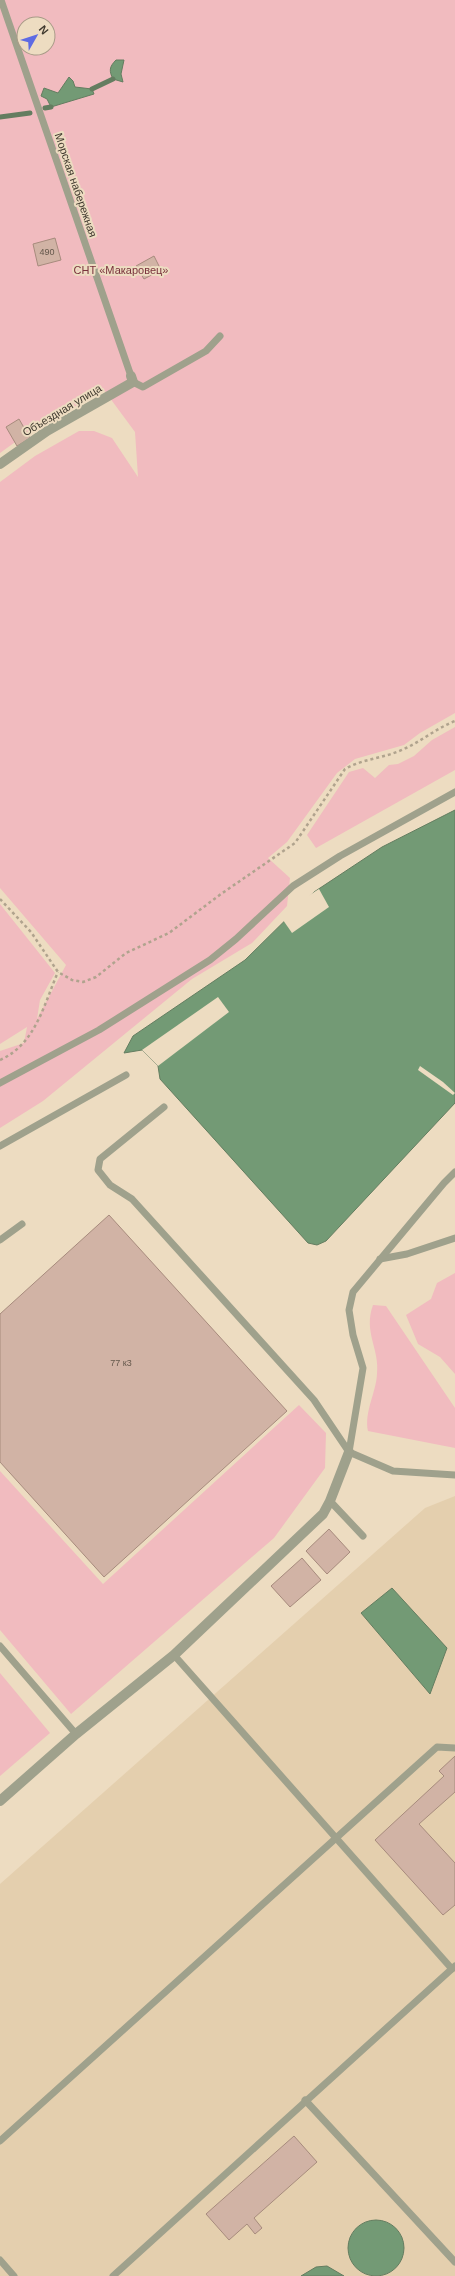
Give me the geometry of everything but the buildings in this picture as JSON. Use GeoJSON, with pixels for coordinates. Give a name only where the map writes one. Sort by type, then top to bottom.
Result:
{"type":"FeatureCollection","features":[{"type":"Feature","properties":{"kind":"street","name":"Объездная улица"},"geometry":{"type":"LineString","coordinates":[[0,464],[47,431],[132,379]]}},
{"type":"Feature","properties":{"kind":"street"},"geometry":{"type":"LineString","coordinates":[[0,1801],[76,1734],[174,1655],[323,1514],[330,1501],[349,1452]]}},
{"type":"Feature","properties":{"kind":"lane","name":"Морская набережная"},"geometry":{"type":"LineString","coordinates":[[1,0],[132,379]]}},
{"type":"Feature","properties":{"kind":"lane"},"geometry":{"type":"LineString","coordinates":[[132,379],[143,387],[206,351],[220,336]]}},
{"type":"Feature","properties":{"kind":"lane"},"geometry":{"type":"LineString","coordinates":[[0,1083],[99,1030],[210,960],[236,939],[293,886],[340,856],[455,792]]}},
{"type":"Feature","properties":{"kind":"lane"},"geometry":{"type":"LineString","coordinates":[[0,1146],[126,1075]]}},
{"type":"Feature","properties":{"kind":"lane"},"geometry":{"type":"LineString","coordinates":[[164,1107],[100,1159],[98,1170],[110,1185],[132,1199],[314,1400],[349,1452],[393,1471],[455,1475]]}},
{"type":"Feature","properties":{"kind":"lane"},"geometry":{"type":"LineString","coordinates":[[349,1452],[362,1368],[353,1335],[349,1310],[353,1292],[444,1183],[455,1172]]}},
{"type":"Feature","properties":{"kind":"lane"},"geometry":{"type":"LineString","coordinates":[[1,1237],[22,1224]]}},
{"type":"Feature","properties":{"kind":"lane"},"geometry":{"type":"LineString","coordinates":[[380,1259],[407,1254],[455,1238]]}},
{"type":"Feature","properties":{"kind":"lane"},"geometry":{"type":"LineString","coordinates":[[330,1501],[363,1536]]}},
{"type":"Feature","properties":{"kind":"lane"},"geometry":{"type":"LineString","coordinates":[[0,1646],[76,1734]]}},
{"type":"Feature","properties":{"kind":"lane"},"geometry":{"type":"LineString","coordinates":[[113,2276],[305,2100],[454,1967],[336,1838],[174,1655]]}},
{"type":"Feature","properties":{"kind":"lane"},"geometry":{"type":"LineString","coordinates":[[0,2141],[437,1747],[455,1748]]}},
{"type":"Feature","properties":{"kind":"lane"},"geometry":{"type":"LineString","coordinates":[[305,2100],[455,2262]]}},
{"type":"Feature","properties":{"kind":"lane"},"geometry":{"type":"LineString","coordinates":[[0,2260],[14,2276]]}},
{"type":"Feature","properties":{"kind":"path"},"geometry":{"type":"LineString","coordinates":[[0,899],[31,932],[58,972],[72,980],[83,982],[96,977],[126,953],[169,934],[221,894],[295,843],[345,769],[356,762],[405,749],[430,733],[455,721]]}},
{"type":"Feature","properties":{"kind":"path"},"geometry":{"type":"LineString","coordinates":[[0,1060],[16,1049],[32,1034],[58,972]]}},
{"type":"Feature","properties":{"kind":"shaded area"},"geometry":{"type":"Polygon","coordinates":[[[116,60],[124,60],[121,74],[123,82],[113,79],[111,74],[110,69],[116,60]]]}},
{"type":"Feature","properties":{"kind":"shaded area"},"geometry":{"type":"Polygon","coordinates":[[[69,77],[73,81],[75,87],[92,89],[94,94],[51,107],[47,99],[41,96],[44,88],[58,93],[69,77]]]}},
{"type":"Feature","properties":{"kind":"shaded area"},"geometry":{"type":"Polygon","coordinates":[[[455,810],[455,1103],[326,1241],[317,1245],[308,1243],[160,1079],[158,1066],[142,1050],[124,1053],[133,1036],[245,960],[314,892],[382,847],[455,810]]]}},
{"type":"Feature","properties":{"kind":"shaded area"},"geometry":{"type":"Polygon","coordinates":[[[455,1496],[455,2276],[0,2276],[0,1884],[425,1508],[455,1496]]]}},
{"type":"Feature","properties":{"kind":"shaded area"},"geometry":{"type":"Polygon","coordinates":[[[392,1588],[447,1648],[430,1694],[361,1613],[392,1588]]]}},
{"type":"Feature","properties":{"kind":"shaded area"},"geometry":{"type":"Polygon","coordinates":[[[370,2220],[382,2220],[392,2224],[400,2232],[404,2242],[404,2254],[400,2264],[392,2272],[382,2276],[370,2276],[360,2272],[352,2264],[348,2254],[348,2242],[352,2232],[360,2224],[370,2220]]]}},
{"type":"Feature","properties":{"kind":"shaded area"},"geometry":{"type":"Polygon","coordinates":[[[327,2266],[344,2276],[301,2276],[316,2267],[327,2266]]]}},
{"type":"Feature","properties":{"kind":"green space","name":"СНТ «Макаровец»"},"geometry":{"type":"Polygon","coordinates":[[[0,0],[455,0],[455,713],[420,733],[404,745],[355,759],[337,773],[287,842],[268,858],[290,878],[287,906],[252,943],[192,979],[43,1101],[0,1128],[0,1051],[24,1043],[27,1027],[0,1044],[0,904],[55,973],[40,1000],[37,1019],[66,965],[0,888],[0,482],[35,456],[79,431],[94,431],[112,438],[138,477],[135,432],[104,390],[25,435],[0,453],[0,0]]]}},
{"type":"Feature","properties":{"kind":"green space"},"geometry":{"type":"Polygon","coordinates":[[[455,727],[455,770],[316,848],[307,835],[349,772],[363,768],[375,778],[389,765],[398,764],[414,756],[432,740],[455,727]]]}},
{"type":"Feature","properties":{"kind":"green space"},"geometry":{"type":"Polygon","coordinates":[[[455,1273],[455,1374],[440,1357],[418,1344],[406,1315],[431,1299],[437,1283],[455,1273]]]}},
{"type":"Feature","properties":{"kind":"green space"},"geometry":{"type":"Polygon","coordinates":[[[373,1305],[386,1306],[455,1408],[455,1448],[368,1431],[367,1424],[369,1410],[377,1374],[376,1356],[370,1324],[370,1315],[373,1305]]]}},
{"type":"Feature","properties":{"kind":"green space"},"geometry":{"type":"Polygon","coordinates":[[[299,1405],[326,1433],[325,1468],[274,1538],[71,1714],[0,1630],[0,1471],[103,1584],[299,1405]]]}},
{"type":"Feature","properties":{"kind":"green space"},"geometry":{"type":"Polygon","coordinates":[[[0,1673],[50,1733],[0,1776],[0,1673]]]}},
{"type":"Feature","properties":{"kind":"pier"},"geometry":{"type":"Polygon","coordinates":[[[319,889],[329,907],[292,933],[283,920],[305,898],[319,889]]]}},
{"type":"Feature","properties":{"kind":"pier"},"geometry":{"type":"Polygon","coordinates":[[[218,997],[229,1012],[158,1066],[142,1050],[218,997]]]}},
{"type":"Feature","properties":{"kind":"pier"},"geometry":{"type":"Polygon","coordinates":[[[420,1066],[443,1082],[455,1093],[453,1095],[418,1070],[420,1066]]]}},
{"type":"Feature","properties":{"kind":"waterway"},"geometry":{"type":"LineString","coordinates":[[92,89],[113,79]]}},
{"type":"Feature","properties":{"kind":"waterway"},"geometry":{"type":"LineString","coordinates":[[45,108],[51,107]]}},
{"type":"Feature","properties":{"kind":"waterway"},"geometry":{"type":"LineString","coordinates":[[0,117],[30,113]]}}]}
